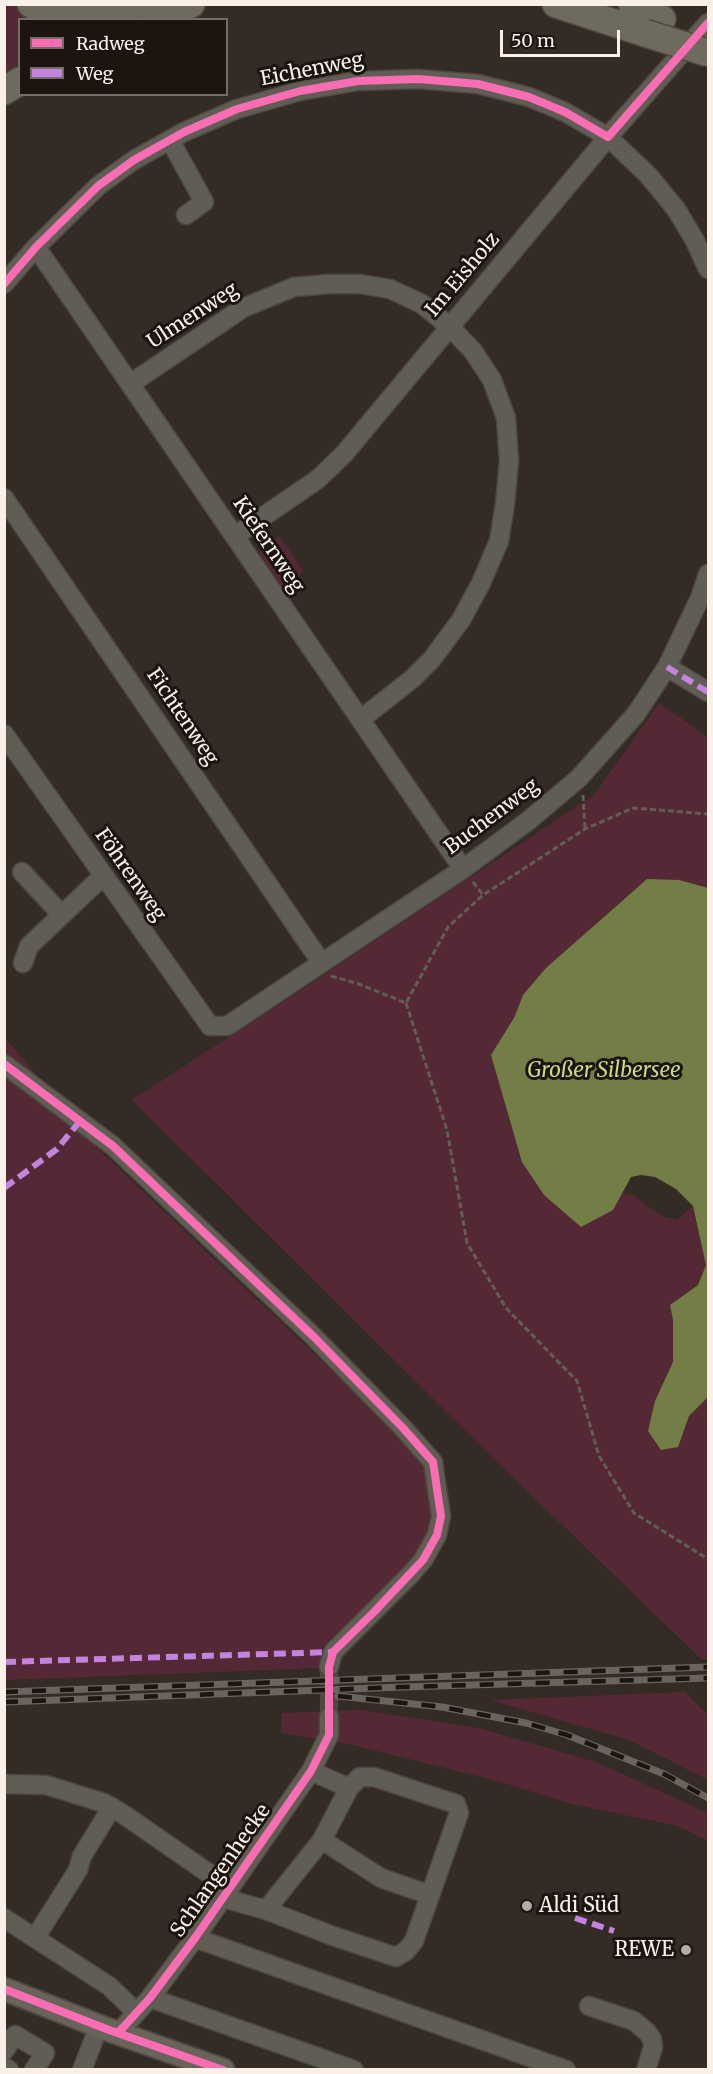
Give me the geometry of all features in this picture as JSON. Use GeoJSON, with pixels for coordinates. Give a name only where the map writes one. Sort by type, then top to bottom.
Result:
{"type":"FeatureCollection","features":[{"type":"Feature","properties":{"kind":"highway"},"geometry":{"type":"LineString","coordinates":[[31,4],[51,15],[76,18],[105,15],[136,4]]}},
{"type":"Feature","properties":{"kind":"highway"},"geometry":{"type":"LineString","coordinates":[[157,18],[190,4]]}},
{"type":"Feature","properties":{"kind":"highway"},"geometry":{"type":"LineString","coordinates":[[556,4],[653,26],[708,53]]}},
{"type":"Feature","properties":{"kind":"highway"},"geometry":{"type":"LineString","coordinates":[[582,4],[708,42]]}},
{"type":"Feature","properties":{"kind":"highway"},"geometry":{"type":"LineString","coordinates":[[632,4],[653,26]]}},
{"type":"Feature","properties":{"kind":"highway"},"geometry":{"type":"LineString","coordinates":[[4,91],[18,82]]}},
{"type":"Feature","properties":{"kind":"main road"},"geometry":{"type":"LineString","coordinates":[[4,1989],[109,2030],[223,2070]]}},
{"type":"Feature","properties":{"kind":"street","name":"Im Eisholz"},"geometry":{"type":"LineString","coordinates":[[235,536],[318,479],[344,454],[608,137],[708,23]]}},
{"type":"Feature","properties":{"kind":"street","name":"Eichenweg"},"geometry":{"type":"LineString","coordinates":[[4,284],[36,247],[98,186],[134,160],[170,140],[237,109],[300,91],[358,81],[418,79],[478,84],[529,97],[565,112],[608,137]]}},
{"type":"Feature","properties":{"kind":"street"},"geometry":{"type":"LineString","coordinates":[[608,137],[648,175],[701,238],[708,269]]}},
{"type":"Feature","properties":{"kind":"street"},"geometry":{"type":"LineString","coordinates":[[170,140],[204,202],[186,215]]}},
{"type":"Feature","properties":{"kind":"street","name":"Kiefernweg"},"geometry":{"type":"LineString","coordinates":[[36,247],[463,869]]}},
{"type":"Feature","properties":{"kind":"street","name":"Ulmenweg"},"geometry":{"type":"LineString","coordinates":[[130,384],[243,308],[294,287],[360,284],[390,289],[422,303],[473,351],[492,380],[506,418],[509,461],[506,504],[499,541],[481,583],[461,620],[432,659],[412,679],[361,719]]}},
{"type":"Feature","properties":{"kind":"street","name":"Fichtenweg"},"geometry":{"type":"LineString","coordinates":[[4,498],[321,962]]}},
{"type":"Feature","properties":{"kind":"street","name":"Buchenweg"},"geometry":{"type":"LineString","coordinates":[[227,1026],[463,869],[528,821],[579,778],[636,714],[667,667],[700,598],[708,574]]}},
{"type":"Feature","properties":{"kind":"street"},"geometry":{"type":"LineString","coordinates":[[667,667],[708,692]]}},
{"type":"Feature","properties":{"kind":"street","name":"Föhrenweg"},"geometry":{"type":"LineString","coordinates":[[4,734],[210,1026],[227,1026]]}},
{"type":"Feature","properties":{"kind":"street"},"geometry":{"type":"LineString","coordinates":[[22,872],[62,914]]}},
{"type":"Feature","properties":{"kind":"street"},"geometry":{"type":"LineString","coordinates":[[23,963],[28,946],[102,876]]}},
{"type":"Feature","properties":{"kind":"street"},"geometry":{"type":"LineString","coordinates":[[4,1064],[112,1146],[314,1337],[404,1428],[433,1462],[441,1516],[437,1535],[423,1560],[411,1574],[333,1652],[329,1667]]}},
{"type":"Feature","properties":{"kind":"street","name":"Schlangenhecke"},"geometry":{"type":"LineString","coordinates":[[82,2070],[109,2030],[136,2012],[150,1998],[195,1938],[311,1771],[329,1735],[329,1717]]}},
{"type":"Feature","properties":{"kind":"street"},"geometry":{"type":"LineString","coordinates":[[311,1771],[349,1788]]}},
{"type":"Feature","properties":{"kind":"street"},"geometry":{"type":"LineString","coordinates":[[4,1784],[46,1785],[112,1807],[226,1893],[266,1910],[342,1940],[396,1957],[406,1951],[414,1941],[459,1813],[456,1804],[441,1797],[374,1777],[360,1777],[349,1788],[322,1840],[266,1910]]}},
{"type":"Feature","properties":{"kind":"street"},"geometry":{"type":"LineString","coordinates":[[35,1938],[78,1870],[82,1856],[112,1807]]}},
{"type":"Feature","properties":{"kind":"street"},"geometry":{"type":"LineString","coordinates":[[322,1840],[381,1878],[430,1895]]}},
{"type":"Feature","properties":{"kind":"street"},"geometry":{"type":"LineString","coordinates":[[4,1918],[109,1986],[136,2012]]}},
{"type":"Feature","properties":{"kind":"street"},"geometry":{"type":"LineString","coordinates":[[195,1938],[566,2070]]}},
{"type":"Feature","properties":{"kind":"street"},"geometry":{"type":"LineString","coordinates":[[150,1998],[354,2070]]}},
{"type":"Feature","properties":{"kind":"street"},"geometry":{"type":"LineString","coordinates":[[589,2006],[634,2021],[647,2032],[654,2047],[646,2070]]}},
{"type":"Feature","properties":{"kind":"street"},"geometry":{"type":"LineString","coordinates":[[4,2051],[15,2035],[45,2053],[34,2070]]}},
{"type":"Feature","properties":{"kind":"street"},"geometry":{"type":"LineString","coordinates":[[4,2067],[9,2070]]}},
{"type":"Feature","properties":{"kind":"path"},"geometry":{"type":"LineString","coordinates":[[579,778],[584,798],[585,829]]}},
{"type":"Feature","properties":{"kind":"path"},"geometry":{"type":"LineString","coordinates":[[708,814],[633,808],[585,829],[483,895],[448,927],[406,1003],[447,1130],[467,1243],[506,1308],[577,1381],[599,1456],[634,1513],[708,1559]]}},
{"type":"Feature","properties":{"kind":"path"},"geometry":{"type":"LineString","coordinates":[[321,962],[331,977],[358,984],[406,1003]]}},
{"type":"Feature","properties":{"kind":"shaded area"},"geometry":{"type":"Polygon","coordinates":[[[5,5],[18,5],[39,18],[18,18],[18,75],[5,83],[5,5]]]}},
{"type":"Feature","properties":{"kind":"shaded area"},"geometry":{"type":"Polygon","coordinates":[[[280,536],[304,572],[282,587],[259,552],[280,536]]]}},
{"type":"Feature","properties":{"kind":"shaded area"},"geometry":{"type":"Polygon","coordinates":[[[659,703],[708,737],[708,888],[647,879],[596,923],[523,995],[514,1018],[504,1098],[510,1123],[613,1210],[621,1193],[633,1195],[661,1216],[677,1220],[693,1206],[706,1265],[698,1285],[670,1305],[673,1320],[673,1362],[655,1401],[678,1447],[689,1416],[708,1397],[708,1658],[702,1660],[497,1462],[132,1100],[594,795],[659,703]]]}},
{"type":"Feature","properties":{"kind":"shaded area"},"geometry":{"type":"Polygon","coordinates":[[[4,1036],[93,1144],[342,1380],[408,1448],[428,1473],[432,1509],[430,1528],[410,1563],[322,1647],[323,1668],[5,1680],[4,1036]]]}},
{"type":"Feature","properties":{"kind":"shaded area"},"geometry":{"type":"Polygon","coordinates":[[[685,1692],[708,1715],[708,1780],[629,1740],[490,1700],[685,1692]]]}},
{"type":"Feature","properties":{"kind":"shaded area"},"geometry":{"type":"Polygon","coordinates":[[[361,1710],[479,1728],[596,1762],[708,1813],[708,1841],[678,1826],[572,1804],[494,1780],[349,1744],[281,1733],[282,1713],[361,1710]]]}},
{"type":"Feature","properties":{"kind":"water","name":"Großer Silbersee"},"geometry":{"type":"Polygon","coordinates":[[[647,879],[679,880],[708,888],[708,1397],[689,1416],[678,1447],[661,1450],[648,1431],[655,1401],[673,1362],[673,1320],[670,1305],[698,1285],[706,1265],[693,1206],[676,1189],[655,1177],[641,1175],[631,1177],[613,1210],[581,1227],[544,1195],[522,1162],[491,1055],[514,1018],[523,995],[546,968],[647,879]]]}},
{"type":"Feature","properties":{"kind":"tunnel"},"geometry":{"type":"LineString","coordinates":[[329,1667],[329,1717]]}},
{"type":"Feature","properties":{"kind":"railway"},"geometry":{"type":"LineString","coordinates":[[4,1692],[708,1667]]}},
{"type":"Feature","properties":{"kind":"railway"},"geometry":{"type":"LineString","coordinates":[[4,1702],[708,1678]]}},
{"type":"Feature","properties":{"kind":"railway"},"geometry":{"type":"LineString","coordinates":[[338,1696],[442,1707],[526,1723],[567,1735],[664,1774],[708,1798]]}},
{"type":"Feature","properties":{"kind":"marked path"},"geometry":{"type":"LineString","coordinates":[[667,667],[708,692]]}},
{"type":"Feature","properties":{"kind":"marked path"},"geometry":{"type":"LineString","coordinates":[[4,1188],[57,1149],[80,1121]]}},
{"type":"Feature","properties":{"kind":"marked path"},"geometry":{"type":"LineString","coordinates":[[4,1662],[333,1652]]}},
{"type":"Feature","properties":{"kind":"marked path"},"geometry":{"type":"LineString","coordinates":[[575,1918],[614,1931]]}},
{"type":"Feature","properties":{"kind":"cycle path"},"geometry":{"type":"LineString","coordinates":[[4,284],[36,247],[98,186],[134,160],[184,132],[237,109],[300,91],[358,81],[418,79],[478,84],[529,97],[565,112],[608,137],[708,23]]}},
{"type":"Feature","properties":{"kind":"cycle path"},"geometry":{"type":"LineString","coordinates":[[4,1064],[113,1146],[314,1337],[403,1428],[433,1462],[441,1516],[437,1535],[423,1560],[333,1652],[329,1667],[329,1735],[311,1771],[195,1938],[150,1998],[118,2033]]}},
{"type":"Feature","properties":{"kind":"cycle path"},"geometry":{"type":"LineString","coordinates":[[4,1989],[109,2030],[223,2070]]}},
{"type":"Feature","properties":{"kind":"place","name":"Aldi Süd"},"geometry":{"type":"Point","coordinates":[527,1906]}},
{"type":"Feature","properties":{"kind":"place","name":"REWE"},"geometry":{"type":"Point","coordinates":[686,1950]}}]}
